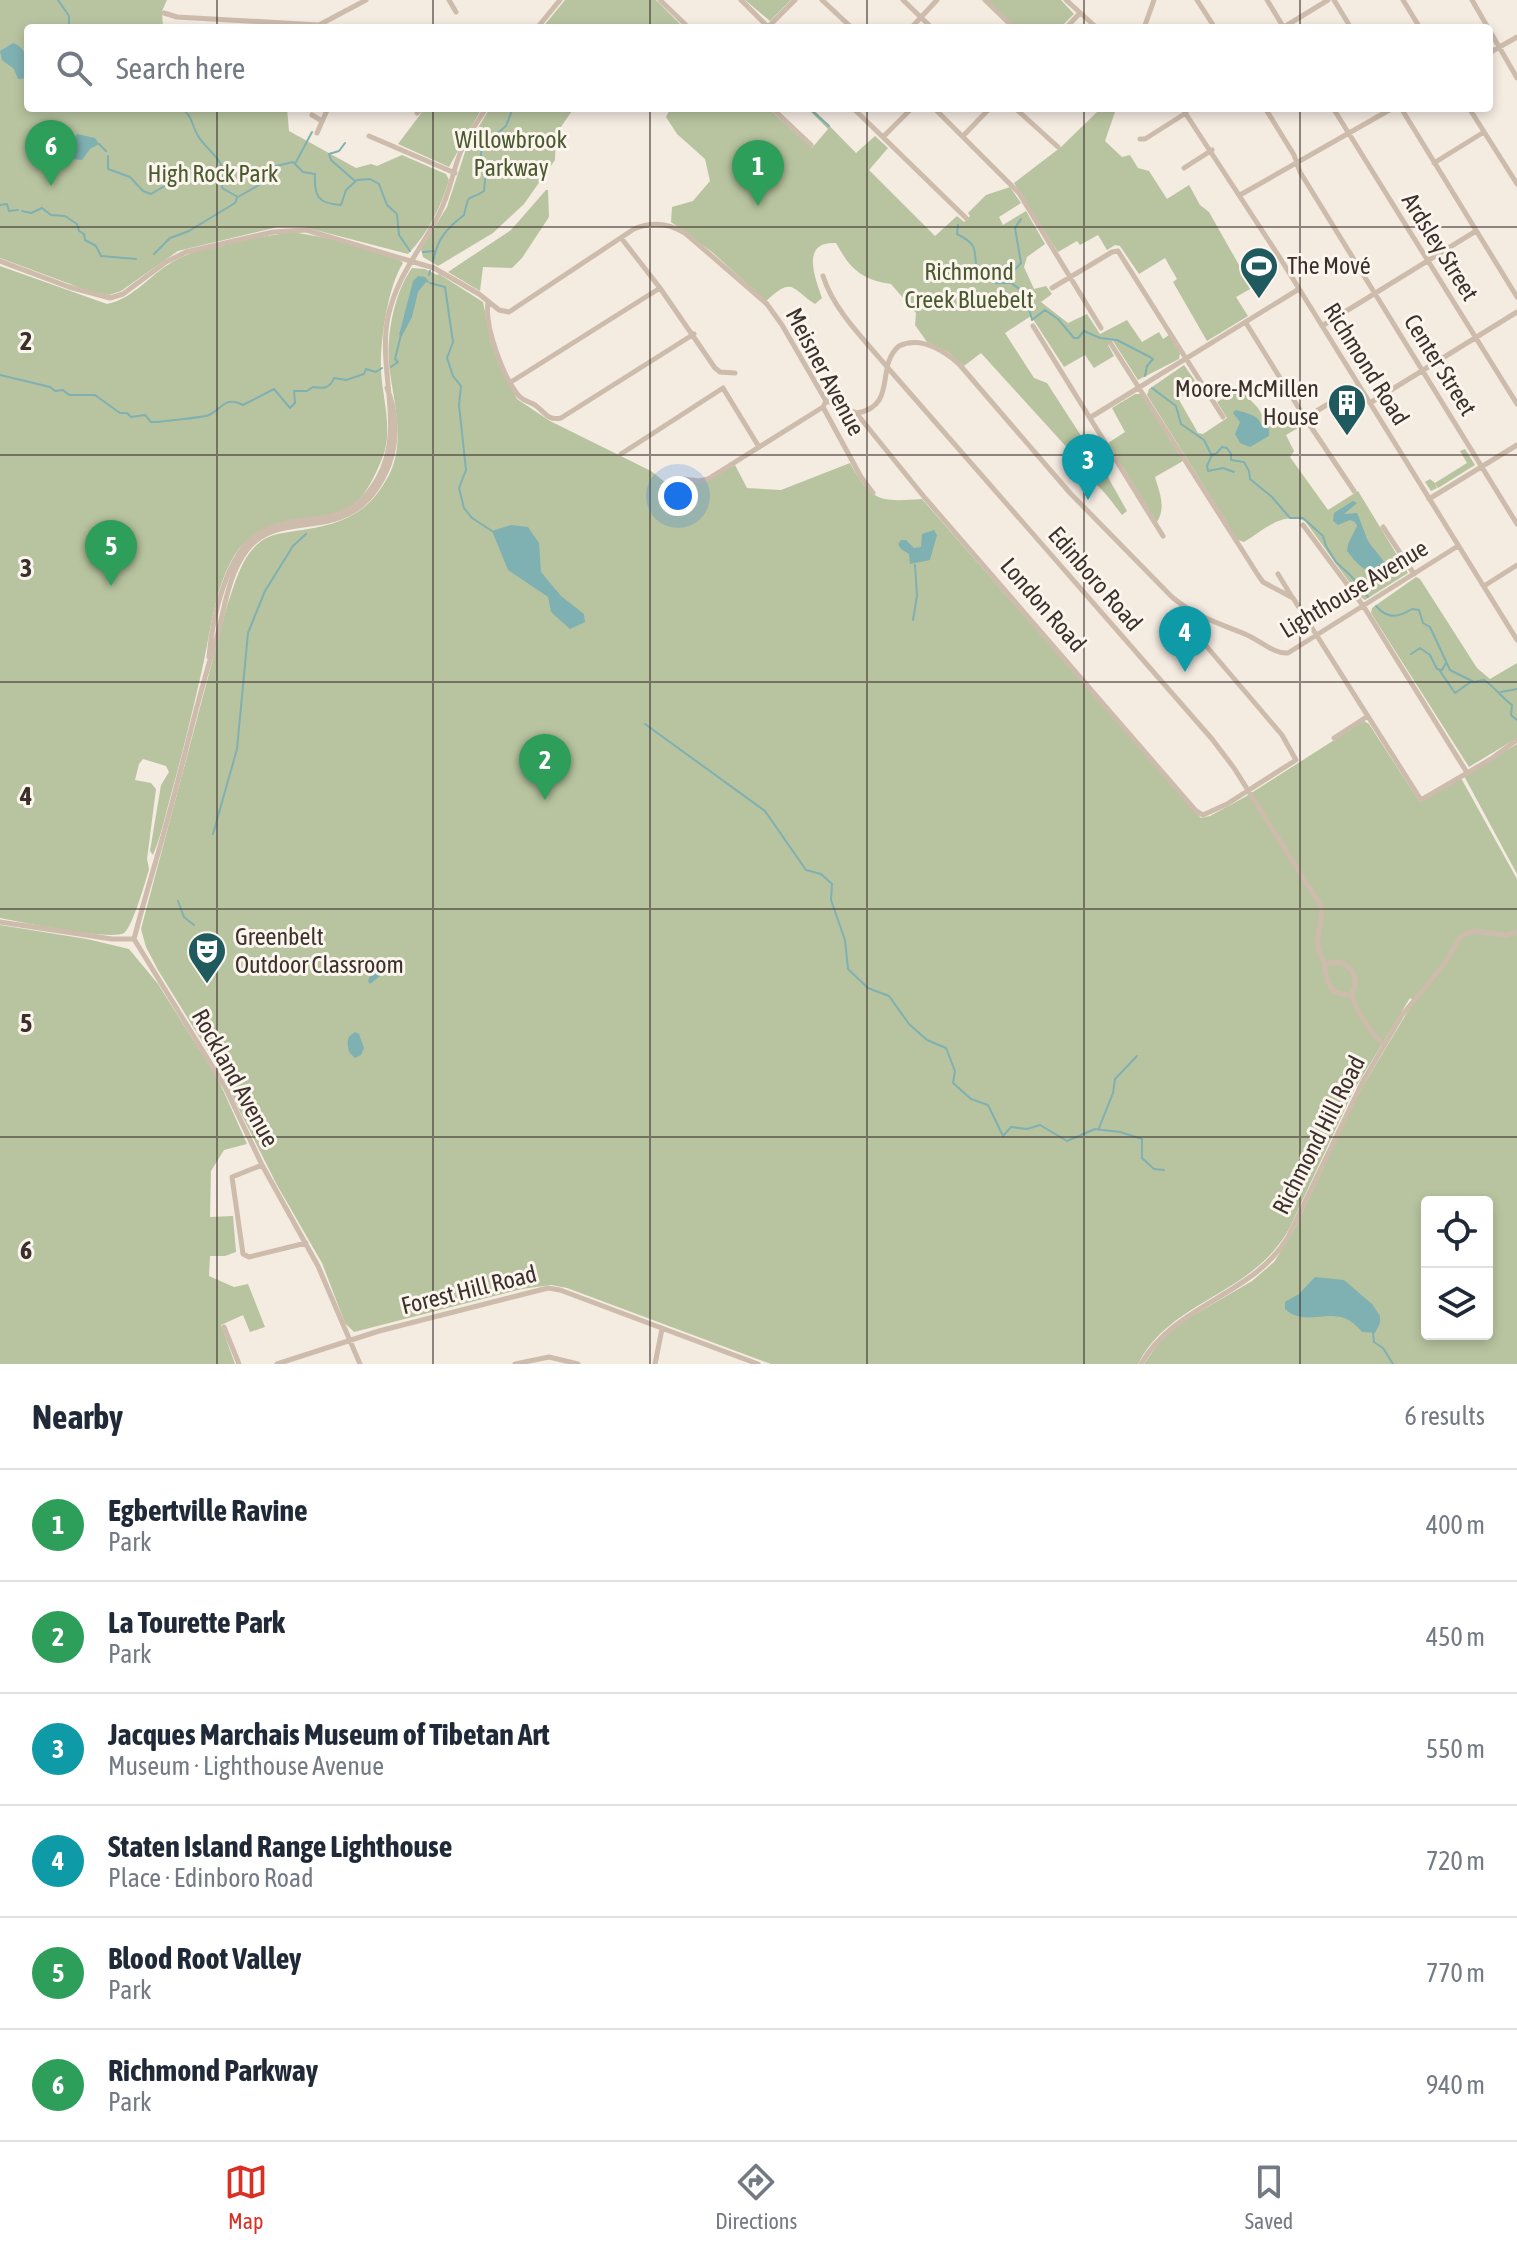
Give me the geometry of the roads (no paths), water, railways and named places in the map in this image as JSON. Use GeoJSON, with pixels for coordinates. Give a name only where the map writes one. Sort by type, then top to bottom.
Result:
{"type":"FeatureCollection","features":[{"type":"Feature","properties":{"kind":"street"},"geometry":{"type":"LineString","coordinates":[[322,24],[366,0]]}},
{"type":"Feature","properties":{"kind":"street"},"geometry":{"type":"LineString","coordinates":[[449,0],[456,12]]}},
{"type":"Feature","properties":{"kind":"street"},"geometry":{"type":"LineString","coordinates":[[540,24],[560,0]]}},
{"type":"Feature","properties":{"kind":"street"},"geometry":{"type":"LineString","coordinates":[[660,0],[685,24]]}},
{"type":"Feature","properties":{"kind":"street"},"geometry":{"type":"LineString","coordinates":[[741,0],[764,24]]}},
{"type":"Feature","properties":{"kind":"street"},"geometry":{"type":"LineString","coordinates":[[772,24],[795,0]]}},
{"type":"Feature","properties":{"kind":"street"},"geometry":{"type":"LineString","coordinates":[[822,0],[848,24]]}},
{"type":"Feature","properties":{"kind":"street"},"geometry":{"type":"LineString","coordinates":[[903,0],[928,24]]}},
{"type":"Feature","properties":{"kind":"street"},"geometry":{"type":"LineString","coordinates":[[915,24],[937,0]]}},
{"type":"Feature","properties":{"kind":"street"},"geometry":{"type":"LineString","coordinates":[[985,0],[1010,24]]}},
{"type":"Feature","properties":{"kind":"street"},"geometry":{"type":"LineString","coordinates":[[1066,0],[1092,24]]}},
{"type":"Feature","properties":{"kind":"street"},"geometry":{"type":"LineString","coordinates":[[1145,24],[1154,0]]}},
{"type":"Feature","properties":{"kind":"street"},"geometry":{"type":"LineString","coordinates":[[1197,0],[1212,24]]}},
{"type":"Feature","properties":{"kind":"street"},"geometry":{"type":"LineString","coordinates":[[1267,0],[1282,24]]}},
{"type":"Feature","properties":{"kind":"street"},"geometry":{"type":"LineString","coordinates":[[1291,24],[1331,0],[1348,24]]}},
{"type":"Feature","properties":{"kind":"street"},"geometry":{"type":"LineString","coordinates":[[1403,0],[1418,24]]}},
{"type":"Feature","properties":{"kind":"street"},"geometry":{"type":"LineString","coordinates":[[1472,0],[1486,24]]}},
{"type":"Feature","properties":{"kind":"street"},"geometry":{"type":"LineString","coordinates":[[164,13],[177,17],[278,24]]}},
{"type":"Feature","properties":{"kind":"street"},"geometry":{"type":"LineString","coordinates":[[1070,24],[1080,13]]}},
{"type":"Feature","properties":{"kind":"street"},"geometry":{"type":"LineString","coordinates":[[1493,37],[1517,78]]}},
{"type":"Feature","properties":{"kind":"street"},"geometry":{"type":"LineString","coordinates":[[1493,51],[1517,37]]}},
{"type":"Feature","properties":{"kind":"street"},"geometry":{"type":"LineString","coordinates":[[317,133],[326,112]]}},
{"type":"Feature","properties":{"kind":"street"},"geometry":{"type":"LineString","coordinates":[[0,922],[112,939],[134,939],[208,664],[225,584],[233,564],[246,543],[268,529],[332,517],[349,510],[377,480],[389,448],[391,423],[385,356],[388,316],[396,288],[410,259],[440,212],[464,144],[484,112]]}},
{"type":"Feature","properties":{"kind":"street"},"geometry":{"type":"LineString","coordinates":[[776,112],[811,145]]}},
{"type":"Feature","properties":{"kind":"street"},"geometry":{"type":"LineString","coordinates":[[857,112],[966,218]]}},
{"type":"Feature","properties":{"kind":"street"},"geometry":{"type":"LineString","coordinates":[[883,137],[908,112]]}},
{"type":"Feature","properties":{"kind":"street"},"geometry":{"type":"LineString","coordinates":[[938,112],[1019,193],[1101,328]]}},
{"type":"Feature","properties":{"kind":"street"},"geometry":{"type":"LineString","coordinates":[[963,136],[986,112]]}},
{"type":"Feature","properties":{"kind":"street"},"geometry":{"type":"LineString","coordinates":[[1019,112],[1058,147]]}},
{"type":"Feature","properties":{"kind":"street"},"geometry":{"type":"LineString","coordinates":[[1140,139],[1145,139],[1183,112]]}},
{"type":"Feature","properties":{"kind":"street","name":"Richmond Road"},"geometry":{"type":"LineString","coordinates":[[1185,112],[1212,150],[1517,640]]}},
{"type":"Feature","properties":{"kind":"street","name":"Center Street"},"geometry":{"type":"LineString","coordinates":[[1267,112],[1332,224],[1517,524]]}},
{"type":"Feature","properties":{"kind":"street","name":"Ardsley Street"},"geometry":{"type":"LineString","coordinates":[[1335,112],[1517,404]]}},
{"type":"Feature","properties":{"kind":"street"},"geometry":{"type":"LineString","coordinates":[[1240,195],[1386,112]]}},
{"type":"Feature","properties":{"kind":"street"},"geometry":{"type":"LineString","coordinates":[[1403,112],[1517,297]]}},
{"type":"Feature","properties":{"kind":"street"},"geometry":{"type":"LineString","coordinates":[[1472,112],[1517,184]]}},
{"type":"Feature","properties":{"kind":"street"},"geometry":{"type":"LineString","coordinates":[[312,115],[322,121]]}},
{"type":"Feature","properties":{"kind":"street"},"geometry":{"type":"LineString","coordinates":[[1434,163],[1484,132]]}},
{"type":"Feature","properties":{"kind":"street"},"geometry":{"type":"LineString","coordinates":[[369,136],[455,173]]}},
{"type":"Feature","properties":{"kind":"street"},"geometry":{"type":"LineString","coordinates":[[1184,168],[1212,150]]}},
{"type":"Feature","properties":{"kind":"street","name":"Meisner Avenue"},"geometry":{"type":"LineString","coordinates":[[0,261],[69,287],[110,298],[123,294],[179,255],[283,230],[317,232],[441,271],[499,310],[513,312],[634,229],[663,224],[685,233],[767,304],[782,325],[861,477],[873,493]]}},
{"type":"Feature","properties":{"kind":"street"},"geometry":{"type":"LineString","coordinates":[[1322,326],[1476,231]]}},
{"type":"Feature","properties":{"kind":"street"},"geometry":{"type":"LineString","coordinates":[[622,239],[694,334],[715,368],[720,372],[735,373]]}},
{"type":"Feature","properties":{"kind":"street"},"geometry":{"type":"LineString","coordinates":[[1052,288],[1112,252],[1120,252],[1223,417]]}},
{"type":"Feature","properties":{"kind":"street","name":"Edinboro Road"},"geometry":{"type":"LineString","coordinates":[[823,276],[850,322],[888,368],[1212,739],[1321,906],[1317,943],[1324,975],[1331,988],[1340,994],[1351,995]]}},
{"type":"Feature","properties":{"kind":"street"},"geometry":{"type":"LineString","coordinates":[[511,382],[660,288]]}},
{"type":"Feature","properties":{"kind":"street"},"geometry":{"type":"LineString","coordinates":[[1091,417],[1299,289]]}},
{"type":"Feature","properties":{"kind":"street"},"geometry":{"type":"LineString","coordinates":[[488,302],[489,324],[511,382],[520,397],[547,417],[561,418],[694,334]]}},
{"type":"Feature","properties":{"kind":"street"},"geometry":{"type":"LineString","coordinates":[[1370,403],[1517,312]]}},
{"type":"Feature","properties":{"kind":"street"},"geometry":{"type":"LineString","coordinates":[[1246,323],[1354,491]]}},
{"type":"Feature","properties":{"kind":"street"},"geometry":{"type":"LineString","coordinates":[[1033,326],[1163,536]]}},
{"type":"Feature","properties":{"kind":"street","name":"Lighthouse Avenue"},"geometry":{"type":"LineString","coordinates":[[888,368],[889,358],[895,349],[909,342],[936,348],[959,364],[1070,493],[1180,605],[1281,653],[1288,653],[1458,546]]}},
{"type":"Feature","properties":{"kind":"street"},"geometry":{"type":"LineString","coordinates":[[1111,344],[1263,582],[1293,598]]}},
{"type":"Feature","properties":{"kind":"street"},"geometry":{"type":"LineString","coordinates":[[683,479],[708,479],[824,404],[857,413],[872,408],[880,399],[888,368]]}},
{"type":"Feature","properties":{"kind":"street"},"geometry":{"type":"LineString","coordinates":[[1305,418],[1358,386]]}},
{"type":"Feature","properties":{"kind":"street"},"geometry":{"type":"LineString","coordinates":[[621,454],[723,388],[759,447]]}},
{"type":"Feature","properties":{"kind":"street","name":"London Road"},"geometry":{"type":"LineString","coordinates":[[857,413],[917,488],[1196,811],[1205,815],[1248,790]]}},
{"type":"Feature","properties":{"kind":"street"},"geometry":{"type":"LineString","coordinates":[[1429,499],[1517,445]]}},
{"type":"Feature","properties":{"kind":"street"},"geometry":{"type":"LineString","coordinates":[[1303,525],[1364,607],[1466,771]]}},
{"type":"Feature","properties":{"kind":"street"},"geometry":{"type":"LineString","coordinates":[[1383,527],[1414,574]]}},
{"type":"Feature","properties":{"kind":"street"},"geometry":{"type":"LineString","coordinates":[[1484,586],[1517,565]]}},
{"type":"Feature","properties":{"kind":"street"},"geometry":{"type":"LineString","coordinates":[[1278,574],[1421,800],[1491,759],[1516,740]]}},
{"type":"Feature","properties":{"kind":"street"},"geometry":{"type":"LineString","coordinates":[[1202,641],[1287,742],[1296,760],[1248,790]]}},
{"type":"Feature","properties":{"kind":"street"},"geometry":{"type":"LineString","coordinates":[[1334,738],[1368,716]]}},
{"type":"Feature","properties":{"kind":"street","name":"Richmond Hill Road"},"geometry":{"type":"LineString","coordinates":[[1141,1364],[1158,1341],[1179,1321],[1254,1276],[1278,1253],[1345,1116],[1402,1015],[1445,963],[1461,936],[1473,931],[1500,935],[1517,932]]}},
{"type":"Feature","properties":{"kind":"street","name":"Rockland Avenue"},"geometry":{"type":"LineString","coordinates":[[134,939],[214,1067],[262,1165],[318,1266],[360,1364]]}},
{"type":"Feature","properties":{"kind":"street","name":"Edinboro Road"},"geometry":{"type":"LineString","coordinates":[[1324,964],[1340,962],[1352,969],[1356,982],[1351,995],[1368,1026],[1385,1045]]}},
{"type":"Feature","properties":{"kind":"street"},"geometry":{"type":"LineString","coordinates":[[262,1165],[232,1177],[243,1254],[249,1257],[306,1243]]}},
{"type":"Feature","properties":{"kind":"street","name":"Forest Hill Road"},"geometry":{"type":"LineString","coordinates":[[277,1364],[349,1340],[548,1288],[758,1364]]}},
{"type":"Feature","properties":{"kind":"street"},"geometry":{"type":"LineString","coordinates":[[224,1327],[239,1364]]}},
{"type":"Feature","properties":{"kind":"street"},"geometry":{"type":"LineString","coordinates":[[655,1364],[662,1329]]}},
{"type":"Feature","properties":{"kind":"street"},"geometry":{"type":"LineString","coordinates":[[515,1364],[549,1357],[578,1364]]}},
{"type":"Feature","properties":{"kind":"water"},"geometry":{"type":"Polygon","coordinates":[[[13,43],[22,49],[24,78],[18,79],[14,69],[2,60],[0,51],[13,43]]]}},
{"type":"Feature","properties":{"kind":"water"},"geometry":{"type":"Polygon","coordinates":[[[77,134],[95,138],[99,144],[90,149],[82,160],[73,159],[68,150],[77,134]]]}},
{"type":"Feature","properties":{"kind":"water"},"geometry":{"type":"Polygon","coordinates":[[[418,276],[425,277],[430,283],[426,282],[418,292],[412,317],[402,336],[399,335],[413,281],[418,276]]]}},
{"type":"Feature","properties":{"kind":"water"},"geometry":{"type":"Polygon","coordinates":[[[1235,410],[1255,416],[1262,426],[1269,429],[1269,436],[1250,447],[1240,443],[1235,434],[1240,422],[1233,413],[1235,410]]]}},
{"type":"Feature","properties":{"kind":"water"},"geometry":{"type":"Polygon","coordinates":[[[1353,501],[1357,503],[1344,514],[1357,513],[1367,539],[1383,560],[1387,574],[1370,573],[1347,551],[1357,526],[1355,522],[1350,520],[1338,525],[1333,521],[1334,513],[1353,501]]]}},
{"type":"Feature","properties":{"kind":"water"},"geometry":{"type":"Polygon","coordinates":[[[511,525],[528,527],[539,543],[541,572],[561,596],[584,614],[585,622],[570,629],[551,612],[548,597],[508,570],[492,531],[511,525]]]}},
{"type":"Feature","properties":{"kind":"water"},"geometry":{"type":"Polygon","coordinates":[[[934,530],[937,535],[930,560],[910,564],[909,554],[898,544],[906,540],[914,548],[921,547],[922,534],[934,530]]]}},
{"type":"Feature","properties":{"kind":"water"},"geometry":{"type":"Polygon","coordinates":[[[349,959],[376,971],[390,968],[370,984],[370,976],[361,967],[338,965],[349,959]]]}},
{"type":"Feature","properties":{"kind":"water"},"geometry":{"type":"Polygon","coordinates":[[[355,1032],[359,1034],[364,1048],[361,1055],[355,1058],[349,1052],[348,1043],[355,1032]]]}},
{"type":"Feature","properties":{"kind":"water"},"geometry":{"type":"Polygon","coordinates":[[[1315,1277],[1344,1280],[1372,1304],[1380,1316],[1375,1333],[1362,1332],[1343,1318],[1304,1317],[1285,1309],[1285,1302],[1299,1294],[1315,1277]]]}},
{"type":"Feature","properties":{"kind":"waterway"},"geometry":{"type":"LineString","coordinates":[[58,0],[69,16],[69,24]]}},
{"type":"Feature","properties":{"kind":"waterway"},"geometry":{"type":"LineString","coordinates":[[186,112],[200,139],[221,164],[224,173],[222,188],[238,197],[259,185],[260,176],[272,167],[293,162],[303,172],[315,174],[316,193],[322,200],[341,205],[346,190],[357,180],[370,179],[379,184],[387,205],[397,214],[399,235],[410,251]]}},
{"type":"Feature","properties":{"kind":"waterway"},"geometry":{"type":"LineString","coordinates":[[433,261],[440,240],[464,215],[468,200],[484,191],[486,170],[480,162],[482,146],[506,126],[511,112]]}},
{"type":"Feature","properties":{"kind":"waterway"},"geometry":{"type":"LineString","coordinates":[[813,112],[829,126]]}},
{"type":"Feature","properties":{"kind":"waterway"},"geometry":{"type":"LineString","coordinates":[[296,162],[312,132]]}},
{"type":"Feature","properties":{"kind":"waterway"},"geometry":{"type":"LineString","coordinates":[[345,143],[339,151],[329,154],[331,160],[355,181]]}},
{"type":"Feature","properties":{"kind":"waterway"},"geometry":{"type":"LineString","coordinates":[[99,144],[106,151]]}},
{"type":"Feature","properties":{"kind":"waterway"},"geometry":{"type":"LineString","coordinates":[[108,156],[108,169],[130,177],[143,191],[151,194],[168,184],[176,168],[221,184]]}},
{"type":"Feature","properties":{"kind":"waterway"},"geometry":{"type":"LineString","coordinates":[[154,254],[170,238],[189,231],[235,203],[237,198]]}},
{"type":"Feature","properties":{"kind":"waterway"},"geometry":{"type":"LineString","coordinates":[[0,205],[7,204],[9,211],[18,210]]}},
{"type":"Feature","properties":{"kind":"waterway"},"geometry":{"type":"LineString","coordinates":[[22,211],[31,213],[42,208],[51,215],[65,216],[77,224],[85,240],[96,246],[101,256],[136,259]]}},
{"type":"Feature","properties":{"kind":"waterway"},"geometry":{"type":"LineString","coordinates":[[1007,283],[1008,277],[1021,263],[1015,228],[1021,219]]}},
{"type":"Feature","properties":{"kind":"waterway"},"geometry":{"type":"LineString","coordinates":[[958,225],[957,234],[974,249],[977,271],[996,283],[1011,283],[1025,293],[1032,320],[1045,310],[1058,319],[1074,338],[1084,331],[1100,338],[1117,340],[1153,359],[1147,366],[1145,376]]}},
{"type":"Feature","properties":{"kind":"waterway"},"geometry":{"type":"LineString","coordinates":[[423,252],[434,251]]}},
{"type":"Feature","properties":{"kind":"waterway"},"geometry":{"type":"LineString","coordinates":[[429,275],[430,271]]}},
{"type":"Feature","properties":{"kind":"waterway"},"geometry":{"type":"LineString","coordinates":[[430,283],[445,287],[453,342],[447,358],[453,376],[461,386],[459,405],[466,470],[459,488],[464,508],[472,518],[492,531]]}},
{"type":"Feature","properties":{"kind":"waterway"},"geometry":{"type":"LineString","coordinates":[[391,367],[398,362],[395,359],[401,335]]}},
{"type":"Feature","properties":{"kind":"waterway"},"geometry":{"type":"LineString","coordinates":[[0,375],[50,387],[55,391],[63,390],[69,395],[95,395],[120,413],[131,417],[145,415],[151,422],[157,422],[205,416],[228,402],[243,405],[274,389],[290,408],[295,403],[294,391],[326,387],[334,378],[346,380],[364,374],[366,369],[376,372],[382,368]]}},
{"type":"Feature","properties":{"kind":"waterway"},"geometry":{"type":"LineString","coordinates":[[1152,388],[1176,406],[1181,424],[1204,440],[1211,454],[1216,454],[1222,447],[1227,448],[1231,460],[1244,462],[1250,479],[1272,497],[1290,518],[1303,518],[1323,536],[1336,562],[1368,597]]}},
{"type":"Feature","properties":{"kind":"waterway"},"geometry":{"type":"LineString","coordinates":[[1212,455],[1208,471],[1223,468],[1234,472]]}},
{"type":"Feature","properties":{"kind":"waterway"},"geometry":{"type":"LineString","coordinates":[[213,834],[237,749],[248,633],[265,591],[293,546],[306,534]]}},
{"type":"Feature","properties":{"kind":"waterway"},"geometry":{"type":"LineString","coordinates":[[913,620],[917,596],[915,565]]}},
{"type":"Feature","properties":{"kind":"waterway"},"geometry":{"type":"LineString","coordinates":[[1376,606],[1385,614],[1394,616],[1412,609],[1419,610],[1423,623],[1430,627],[1450,670],[1474,682],[1484,680],[1512,705],[1511,715],[1517,720]]}},
{"type":"Feature","properties":{"kind":"waterway"},"geometry":{"type":"LineString","coordinates":[[1411,654],[1420,648],[1430,655],[1437,669],[1442,670],[1446,663]]}},
{"type":"Feature","properties":{"kind":"waterway"},"geometry":{"type":"LineString","coordinates":[[1440,671],[1455,693],[1472,681]]}},
{"type":"Feature","properties":{"kind":"waterway"},"geometry":{"type":"LineString","coordinates":[[1501,692],[1517,689]]}},
{"type":"Feature","properties":{"kind":"waterway"},"geometry":{"type":"LineString","coordinates":[[645,724],[765,811],[806,870],[821,874],[832,884],[831,900],[845,940],[848,969],[868,988],[889,996],[909,1024],[927,1040],[946,1048],[955,1071],[953,1083],[971,1099],[988,1105],[1003,1136],[1011,1127],[1027,1129],[1040,1125],[1067,1141],[1095,1129],[1120,1132],[1142,1139],[1142,1158],[1154,1169],[1164,1170]]}},
{"type":"Feature","properties":{"kind":"waterway"},"geometry":{"type":"LineString","coordinates":[[178,901],[184,917],[194,925]]}},
{"type":"Feature","properties":{"kind":"waterway"},"geometry":{"type":"LineString","coordinates":[[1099,1128],[1113,1093],[1115,1079],[1137,1056]]}},
{"type":"Feature","properties":{"kind":"waterway"},"geometry":{"type":"LineString","coordinates":[[235,1091],[248,1109]]}},
{"type":"Feature","properties":{"kind":"waterway"},"geometry":{"type":"LineString","coordinates":[[1373,1333],[1374,1342],[1383,1348],[1393,1364]]}},
{"type":"Feature","properties":{"kind":"place","name":"Richmond Parkway"},"geometry":{"type":"Point","coordinates":[51,186]}},
{"type":"Feature","properties":{"kind":"place","name":"Egbertville Ravine"},"geometry":{"type":"Point","coordinates":[758,206]}},
{"type":"Feature","properties":{"kind":"place","name":"The Mové"},"geometry":{"type":"Point","coordinates":[1259,300]}},
{"type":"Feature","properties":{"kind":"place","name":"Moore-McMillen House"},"geometry":{"type":"Point","coordinates":[1347,437]}},
{"type":"Feature","properties":{"kind":"place","name":"Jacques Marchais Museum of Tibetan Art"},"geometry":{"type":"Point","coordinates":[1088,500]}},
{"type":"Feature","properties":{"kind":"place","name":"Blood Root Valley"},"geometry":{"type":"Point","coordinates":[111,586]}},
{"type":"Feature","properties":{"kind":"place","name":"Staten Island Range Lighthouse"},"geometry":{"type":"Point","coordinates":[1185,672]}},
{"type":"Feature","properties":{"kind":"place","name":"La Tourette Park"},"geometry":{"type":"Point","coordinates":[545,800]}},
{"type":"Feature","properties":{"kind":"place","name":"Greenbelt Outdoor Classroom"},"geometry":{"type":"Point","coordinates":[207,985]}},
{"type":"Feature","properties":{"kind":"park label","name":"Willowbrook Parkway"},"geometry":{"type":"Point","coordinates":[511,154]}},
{"type":"Feature","properties":{"kind":"park label","name":"High Rock Park"},"geometry":{"type":"Point","coordinates":[213,174]}},
{"type":"Feature","properties":{"kind":"park label","name":"Richmond Creek Bluebelt"},"geometry":{"type":"Point","coordinates":[969,286]}}]}
